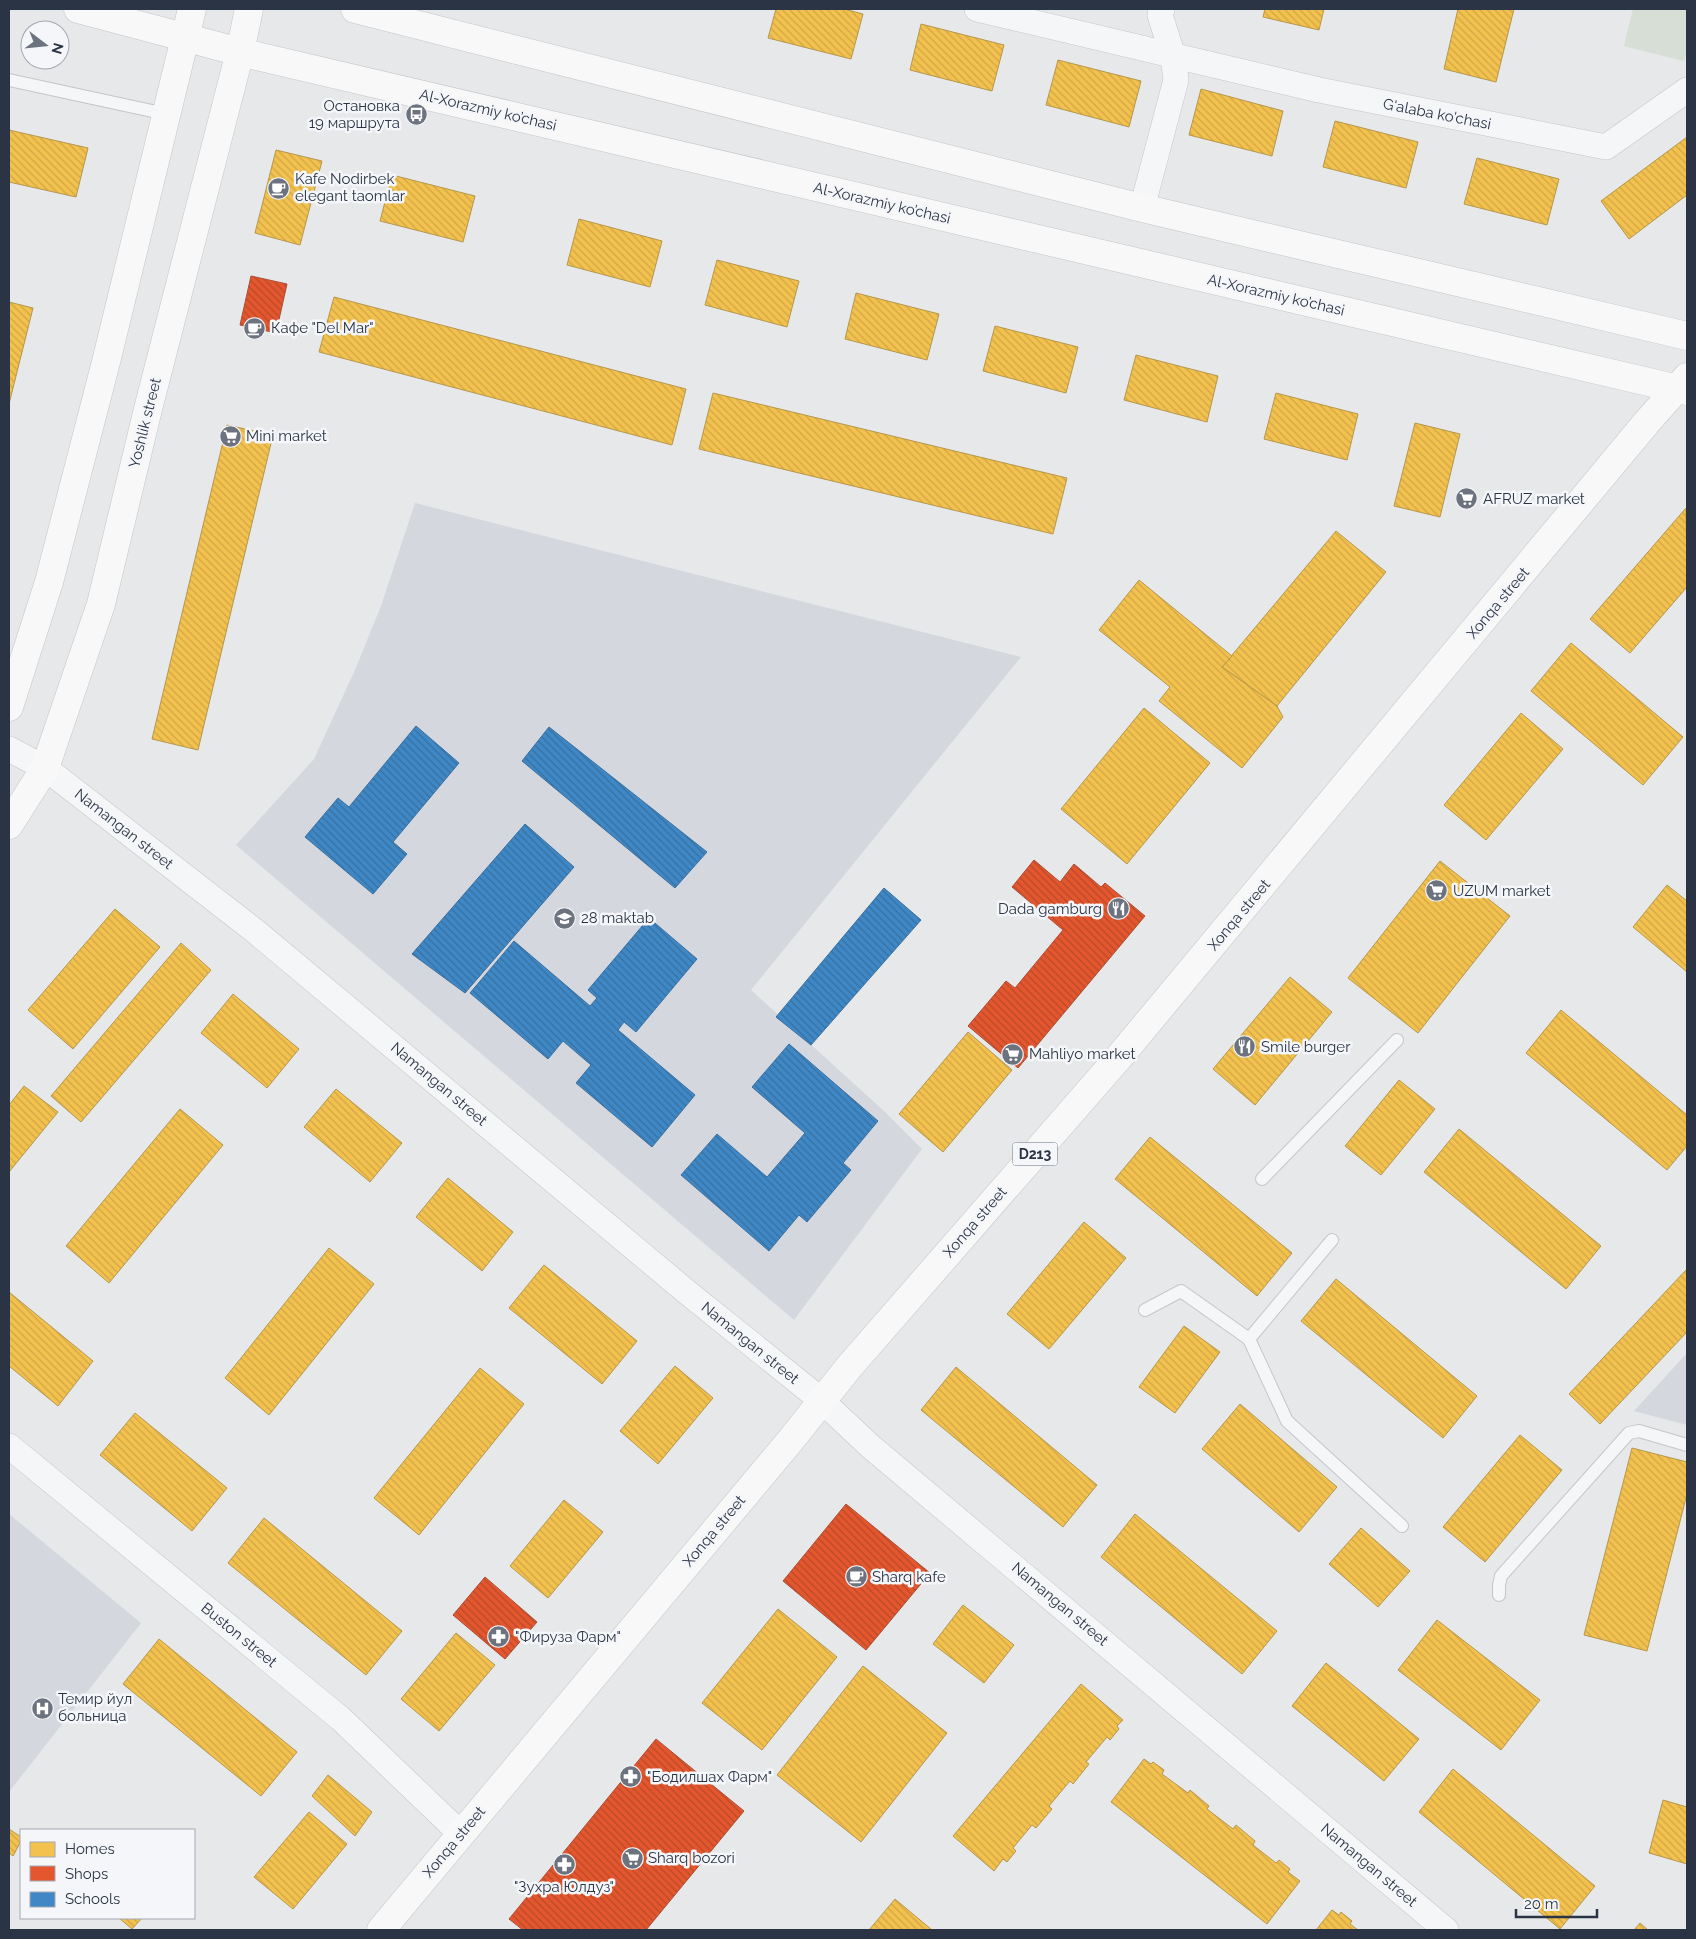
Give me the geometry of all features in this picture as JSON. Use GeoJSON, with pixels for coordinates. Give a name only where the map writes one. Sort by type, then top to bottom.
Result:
{"type":"FeatureCollection","features":[{"type":"Feature","properties":{"kind":"main road","name":"Al-Xorazmiy ko’chasi"},"geometry":{"type":"LineString","coordinates":[[78,9],[240,52],[1684,386]]}},
{"type":"Feature","properties":{"kind":"main road"},"geometry":{"type":"LineString","coordinates":[[9,707],[51,573],[109,349],[192,9]]}},
{"type":"Feature","properties":{"kind":"main road","name":"Yoshlik street"},"geometry":{"type":"LineString","coordinates":[[9,825],[45,768],[100,604],[240,52],[249,9]]}},
{"type":"Feature","properties":{"kind":"main road"},"geometry":{"type":"LineString","coordinates":[[355,9],[1142,208],[1687,336]]}},
{"type":"Feature","properties":{"kind":"main road","name":"Xonqa street"},"geometry":{"type":"LineString","coordinates":[[381,1930],[460,1833],[784,1448],[821,1400],[1120,1056],[1684,386]]}},
{"type":"Feature","properties":{"kind":"street","name":"G'alaba ko'chasi"},"geometry":{"type":"LineString","coordinates":[[977,9],[1319,90],[1606,147],[1687,90]]}},
{"type":"Feature","properties":{"kind":"street"},"geometry":{"type":"LineString","coordinates":[[1142,208],[1176,80],[1173,56],[1160,15],[1162,9]]}},
{"type":"Feature","properties":{"kind":"street","name":"Namangan street"},"geometry":{"type":"LineString","coordinates":[[9,749],[45,768],[255,931],[688,1293],[821,1400],[870,1446],[1446,1930]]}},
{"type":"Feature","properties":{"kind":"street","name":"Buston street"},"geometry":{"type":"LineString","coordinates":[[9,1446],[341,1719],[460,1833]]}},
{"type":"Feature","properties":{"kind":"lane"},"geometry":{"type":"LineString","coordinates":[[9,80],[166,114]]}},
{"type":"Feature","properties":{"kind":"lane"},"geometry":{"type":"LineString","coordinates":[[1262,1179],[1397,1040]]}},
{"type":"Feature","properties":{"kind":"lane"},"geometry":{"type":"LineString","coordinates":[[1249,1339],[1332,1240]]}},
{"type":"Feature","properties":{"kind":"lane"},"geometry":{"type":"LineString","coordinates":[[1145,1310],[1181,1291],[1249,1339],[1287,1421],[1402,1526]]}},
{"type":"Feature","properties":{"kind":"lane"},"geometry":{"type":"LineString","coordinates":[[1499,1595],[1501,1576],[1629,1433],[1640,1432],[1687,1445]]}},
{"type":"Feature","properties":{"kind":"shaded area"},"geometry":{"type":"Polygon","coordinates":[[[1633,9],[1687,9],[1687,49],[1684,61],[1624,46],[1633,9]]]}},
{"type":"Feature","properties":{"kind":"shaded area","name":"28 maktab"},"geometry":{"type":"Polygon","coordinates":[[[415,503],[1021,657],[751,990],[885,1112],[922,1149],[794,1320],[236,845],[314,759],[355,670],[381,606],[415,503]]]}},
{"type":"Feature","properties":{"kind":"shaded area"},"geometry":{"type":"Polygon","coordinates":[[[1687,1353],[1687,1425],[1634,1411],[1687,1353]]]}},
{"type":"Feature","properties":{"kind":"shaded area","name":"Темир йул больница"},"geometry":{"type":"Polygon","coordinates":[[[9,1514],[141,1623],[9,1792],[9,1514]]]}},
{"type":"Feature","properties":{"kind":"building: Homes"},"geometry":{"type":"Polygon","coordinates":[[[776,9],[844,9],[863,14],[851,59],[768,38],[776,9]]]}},
{"type":"Feature","properties":{"kind":"building: Homes"},"geometry":{"type":"Polygon","coordinates":[[[1265,9],[1324,9],[1319,30],[1263,17],[1265,9]]]}},
{"type":"Feature","properties":{"kind":"building: Homes"},"geometry":{"type":"Polygon","coordinates":[[[1458,9],[1514,9],[1496,82],[1444,69],[1458,9]]]}},
{"type":"Feature","properties":{"kind":"building: Homes"},"geometry":{"type":"Polygon","coordinates":[[[921,24],[1004,45],[992,91],[910,70],[921,24]]]}},
{"type":"Feature","properties":{"kind":"building: Homes"},"geometry":{"type":"Polygon","coordinates":[[[1058,60],[1141,81],[1129,127],[1046,105],[1058,60]]]}},
{"type":"Feature","properties":{"kind":"building: Homes"},"geometry":{"type":"Polygon","coordinates":[[[1201,89],[1283,111],[1272,156],[1189,135],[1201,89]]]}},
{"type":"Feature","properties":{"kind":"building: Homes"},"geometry":{"type":"Polygon","coordinates":[[[1335,121],[1418,142],[1406,188],[1323,167],[1335,121]]]}},
{"type":"Feature","properties":{"kind":"building: Homes"},"geometry":{"type":"Polygon","coordinates":[[[9,130],[88,148],[76,197],[9,182],[9,130]]]}},
{"type":"Feature","properties":{"kind":"building: Homes"},"geometry":{"type":"Polygon","coordinates":[[[1687,137],[1687,195],[1629,239],[1601,201],[1687,137]]]}},
{"type":"Feature","properties":{"kind":"building: Homes"},"geometry":{"type":"Polygon","coordinates":[[[276,150],[322,161],[300,245],[255,233],[276,150]]]}},
{"type":"Feature","properties":{"kind":"building: Homes"},"geometry":{"type":"Polygon","coordinates":[[[1477,158],[1559,179],[1547,225],[1464,204],[1477,158]]]}},
{"type":"Feature","properties":{"kind":"building: Homes"},"geometry":{"type":"Polygon","coordinates":[[[392,175],[475,196],[463,242],[380,221],[392,175]]]}},
{"type":"Feature","properties":{"kind":"building: Homes"},"geometry":{"type":"Polygon","coordinates":[[[579,219],[662,241],[650,287],[567,265],[579,219]]]}},
{"type":"Feature","properties":{"kind":"building: Homes"},"geometry":{"type":"Polygon","coordinates":[[[717,260],[799,281],[787,327],[705,305],[717,260]]]}},
{"type":"Feature","properties":{"kind":"building: Homes"},"geometry":{"type":"Polygon","coordinates":[[[856,293],[939,314],[927,360],[845,339],[856,293]]]}},
{"type":"Feature","properties":{"kind":"building: Homes"},"geometry":{"type":"Polygon","coordinates":[[[334,297],[686,389],[672,445],[319,352],[334,297]]]}},
{"type":"Feature","properties":{"kind":"building: Homes"},"geometry":{"type":"Polygon","coordinates":[[[9,302],[33,308],[9,404],[9,302]]]}},
{"type":"Feature","properties":{"kind":"building: Homes"},"geometry":{"type":"Polygon","coordinates":[[[995,326],[1078,347],[1066,393],[983,371],[995,326]]]}},
{"type":"Feature","properties":{"kind":"building: Homes"},"geometry":{"type":"Polygon","coordinates":[[[1136,355],[1218,376],[1207,422],[1124,400],[1136,355]]]}},
{"type":"Feature","properties":{"kind":"building: Homes"},"geometry":{"type":"Polygon","coordinates":[[[713,393],[1067,478],[1053,534],[699,449],[713,393]]]}},
{"type":"Feature","properties":{"kind":"building: Homes"},"geometry":{"type":"Polygon","coordinates":[[[1276,393],[1358,414],[1347,460],[1264,439],[1276,393]]]}},
{"type":"Feature","properties":{"kind":"building: Homes"},"geometry":{"type":"Polygon","coordinates":[[[1415,423],[1460,434],[1440,517],[1394,506],[1415,423]]]}},
{"type":"Feature","properties":{"kind":"building: Homes"},"geometry":{"type":"Polygon","coordinates":[[[227,425],[273,435],[198,750],[152,739],[227,425]]]}},
{"type":"Feature","properties":{"kind":"building: Homes"},"geometry":{"type":"Polygon","coordinates":[[[1686,508],[1687,587],[1630,653],[1590,619],[1686,508]]]}},
{"type":"Feature","properties":{"kind":"building: Homes"},"geometry":{"type":"Polygon","coordinates":[[[1336,531],[1386,572],[1277,706],[1222,667],[1336,531]]]}},
{"type":"Feature","properties":{"kind":"building: Homes"},"geometry":{"type":"Polygon","coordinates":[[[1139,580],[1232,656],[1222,667],[1277,706],[1283,717],[1242,768],[1159,701],[1170,687],[1099,630],[1139,580]]]}},
{"type":"Feature","properties":{"kind":"building: Homes"},"geometry":{"type":"Polygon","coordinates":[[[1571,643],[1683,737],[1643,785],[1531,691],[1571,643]]]}},
{"type":"Feature","properties":{"kind":"building: Homes"},"geometry":{"type":"Polygon","coordinates":[[[1144,708],[1210,763],[1127,864],[1061,809],[1144,708]]]}},
{"type":"Feature","properties":{"kind":"building: Homes"},"geometry":{"type":"Polygon","coordinates":[[[1521,713],[1563,749],[1486,840],[1444,805],[1521,713]]]}},
{"type":"Feature","properties":{"kind":"building: Homes"},"geometry":{"type":"Polygon","coordinates":[[[1440,861],[1510,916],[1418,1033],[1348,978],[1440,861]]]}},
{"type":"Feature","properties":{"kind":"building: Homes"},"geometry":{"type":"Polygon","coordinates":[[[1667,885],[1687,901],[1687,972],[1633,927],[1667,885]]]}},
{"type":"Feature","properties":{"kind":"building: Homes"},"geometry":{"type":"Polygon","coordinates":[[[115,909],[160,947],[73,1049],[28,1010],[115,909]]]}},
{"type":"Feature","properties":{"kind":"building: Homes"},"geometry":{"type":"Polygon","coordinates":[[[181,943],[211,970],[81,1122],[51,1096],[181,943]]]}},
{"type":"Feature","properties":{"kind":"building: Homes"},"geometry":{"type":"Polygon","coordinates":[[[1290,977],[1332,1012],[1255,1105],[1213,1069],[1290,977]]]}},
{"type":"Feature","properties":{"kind":"building: Homes"},"geometry":{"type":"Polygon","coordinates":[[[233,994],[299,1049],[267,1088],[201,1033],[233,994]]]}},
{"type":"Feature","properties":{"kind":"building: Homes"},"geometry":{"type":"Polygon","coordinates":[[[1561,1010],[1687,1115],[1687,1146],[1667,1170],[1526,1053],[1561,1010]]]}},
{"type":"Feature","properties":{"kind":"building: Homes"},"geometry":{"type":"Polygon","coordinates":[[[968,1032],[1012,1070],[943,1152],[899,1114],[968,1032]]]}},
{"type":"Feature","properties":{"kind":"building: Homes"},"geometry":{"type":"Polygon","coordinates":[[[1399,1080],[1435,1109],[1381,1175],[1345,1146],[1399,1080]]]}},
{"type":"Feature","properties":{"kind":"building: Homes"},"geometry":{"type":"Polygon","coordinates":[[[24,1086],[58,1112],[9,1172],[9,1105],[24,1086]]]}},
{"type":"Feature","properties":{"kind":"building: Homes"},"geometry":{"type":"Polygon","coordinates":[[[336,1089],[402,1143],[370,1182],[304,1127],[336,1089]]]}},
{"type":"Feature","properties":{"kind":"building: Homes"},"geometry":{"type":"Polygon","coordinates":[[[180,1109],[223,1145],[109,1283],[66,1246],[180,1109]]]}},
{"type":"Feature","properties":{"kind":"building: Homes"},"geometry":{"type":"Polygon","coordinates":[[[1459,1129],[1601,1246],[1566,1289],[1424,1172],[1459,1129]]]}},
{"type":"Feature","properties":{"kind":"building: Homes"},"geometry":{"type":"Polygon","coordinates":[[[1150,1137],[1292,1253],[1257,1296],[1115,1179],[1150,1137]]]}},
{"type":"Feature","properties":{"kind":"building: Homes"},"geometry":{"type":"Polygon","coordinates":[[[448,1178],[513,1232],[482,1271],[416,1217],[448,1178]]]}},
{"type":"Feature","properties":{"kind":"building: Homes"},"geometry":{"type":"Polygon","coordinates":[[[1084,1222],[1126,1258],[1049,1349],[1007,1314],[1084,1222]]]}},
{"type":"Feature","properties":{"kind":"building: Homes"},"geometry":{"type":"Polygon","coordinates":[[[329,1248],[374,1284],[269,1415],[225,1378],[329,1248]]]}},
{"type":"Feature","properties":{"kind":"building: Homes"},"geometry":{"type":"Polygon","coordinates":[[[544,1265],[637,1341],[602,1384],[509,1308],[544,1265]]]}},
{"type":"Feature","properties":{"kind":"building: Homes"},"geometry":{"type":"Polygon","coordinates":[[[1687,1269],[1687,1332],[1600,1424],[1569,1394],[1687,1269]]]}},
{"type":"Feature","properties":{"kind":"building: Homes"},"geometry":{"type":"Polygon","coordinates":[[[1336,1279],[1477,1396],[1443,1438],[1301,1321],[1336,1279]]]}},
{"type":"Feature","properties":{"kind":"building: Homes"},"geometry":{"type":"Polygon","coordinates":[[[9,1292],[93,1361],[58,1406],[9,1366],[9,1292]]]}},
{"type":"Feature","properties":{"kind":"building: Homes"},"geometry":{"type":"Polygon","coordinates":[[[1184,1326],[1220,1352],[1175,1413],[1139,1387],[1184,1326]]]}},
{"type":"Feature","properties":{"kind":"building: Homes"},"geometry":{"type":"Polygon","coordinates":[[[675,1366],[713,1398],[658,1464],[620,1431],[675,1366]]]}},
{"type":"Feature","properties":{"kind":"building: Homes"},"geometry":{"type":"Polygon","coordinates":[[[956,1367],[1097,1485],[1063,1527],[921,1410],[956,1367]]]}},
{"type":"Feature","properties":{"kind":"building: Homes"},"geometry":{"type":"Polygon","coordinates":[[[480,1368],[524,1404],[419,1535],[374,1498],[480,1368]]]}},
{"type":"Feature","properties":{"kind":"building: Homes"},"geometry":{"type":"Polygon","coordinates":[[[1240,1404],[1337,1487],[1299,1532],[1202,1449],[1240,1404]]]}},
{"type":"Feature","properties":{"kind":"building: Homes"},"geometry":{"type":"Polygon","coordinates":[[[135,1413],[227,1488],[192,1531],[100,1455],[135,1413]]]}},
{"type":"Feature","properties":{"kind":"building: Homes"},"geometry":{"type":"Polygon","coordinates":[[[1520,1435],[1562,1470],[1485,1562],[1443,1527],[1520,1435]]]}},
{"type":"Feature","properties":{"kind":"building: Homes"},"geometry":{"type":"Polygon","coordinates":[[[1632,1448],[1687,1462],[1687,1494],[1647,1651],[1584,1635],[1632,1448]]]}},
{"type":"Feature","properties":{"kind":"building: Homes"},"geometry":{"type":"Polygon","coordinates":[[[564,1500],[603,1532],[548,1598],[510,1566],[564,1500]]]}},
{"type":"Feature","properties":{"kind":"building: Homes"},"geometry":{"type":"Polygon","coordinates":[[[1135,1514],[1277,1631],[1242,1674],[1101,1557],[1135,1514]]]}},
{"type":"Feature","properties":{"kind":"building: Homes"},"geometry":{"type":"Polygon","coordinates":[[[264,1518],[402,1631],[366,1675],[228,1563],[264,1518]]]}},
{"type":"Feature","properties":{"kind":"building: Homes"},"geometry":{"type":"Polygon","coordinates":[[[1361,1528],[1410,1571],[1378,1607],[1329,1564],[1361,1528]]]}},
{"type":"Feature","properties":{"kind":"building: Homes"},"geometry":{"type":"Polygon","coordinates":[[[963,1605],[1014,1645],[984,1683],[933,1644],[963,1605]]]}},
{"type":"Feature","properties":{"kind":"building: Homes"},"geometry":{"type":"Polygon","coordinates":[[[778,1609],[837,1657],[762,1750],[702,1703],[778,1609]]]}},
{"type":"Feature","properties":{"kind":"building: Homes"},"geometry":{"type":"Polygon","coordinates":[[[1437,1620],[1540,1700],[1501,1750],[1398,1670],[1437,1620]]]}},
{"type":"Feature","properties":{"kind":"building: Homes"},"geometry":{"type":"Polygon","coordinates":[[[456,1633],[495,1665],[439,1731],[401,1699],[456,1633]]]}},
{"type":"Feature","properties":{"kind":"building: Homes"},"geometry":{"type":"Polygon","coordinates":[[[159,1639],[297,1752],[261,1796],[123,1684],[159,1639]]]}},
{"type":"Feature","properties":{"kind":"building: Homes"},"geometry":{"type":"Polygon","coordinates":[[[1326,1663],[1419,1739],[1384,1781],[1292,1706],[1326,1663]]]}},
{"type":"Feature","properties":{"kind":"building: Homes"},"geometry":{"type":"Polygon","coordinates":[[[863,1666],[947,1733],[861,1842],[777,1775],[863,1666]]]}},
{"type":"Feature","properties":{"kind":"building: Homes"},"geometry":{"type":"Polygon","coordinates":[[[1081,1684],[1123,1720],[1117,1726],[1119,1729],[1110,1740],[1107,1737],[1086,1762],[1089,1764],[1073,1784],[1070,1781],[1049,1806],[1052,1809],[1036,1828],[1032,1825],[1013,1848],[1016,1851],[1007,1862],[1003,1859],[994,1871],[953,1836],[1081,1684]]]}},
{"type":"Feature","properties":{"kind":"building: Homes"},"geometry":{"type":"Polygon","coordinates":[[[1144,1759],[1151,1764],[1153,1762],[1164,1770],[1162,1774],[1188,1793],[1190,1790],[1209,1806],[1207,1809],[1233,1829],[1236,1825],[1255,1841],[1253,1845],[1276,1863],[1279,1860],[1290,1869],[1288,1872],[1300,1881],[1267,1924],[1111,1802],[1144,1759]]]}},
{"type":"Feature","properties":{"kind":"building: Homes"},"geometry":{"type":"Polygon","coordinates":[[[1453,1769],[1595,1886],[1560,1929],[1419,1812],[1453,1769]]]}},
{"type":"Feature","properties":{"kind":"building: Homes"},"geometry":{"type":"Polygon","coordinates":[[[328,1775],[372,1812],[355,1836],[312,1796],[328,1775]]]}},
{"type":"Feature","properties":{"kind":"building: Homes"},"geometry":{"type":"Polygon","coordinates":[[[1663,1800],[1687,1807],[1687,1864],[1649,1853],[1663,1800]]]}},
{"type":"Feature","properties":{"kind":"building: Homes"},"geometry":{"type":"Polygon","coordinates":[[[309,1812],[347,1844],[293,1909],[254,1877],[309,1812]]]}},
{"type":"Feature","properties":{"kind":"building: Homes"},"geometry":{"type":"Polygon","coordinates":[[[9,1829],[20,1836],[20,1843],[13,1856],[9,1853],[9,1829]]]}},
{"type":"Feature","properties":{"kind":"building: Homes"},"geometry":{"type":"Polygon","coordinates":[[[895,1899],[932,1930],[869,1930],[895,1899]]]}},
{"type":"Feature","properties":{"kind":"building: Homes"},"geometry":{"type":"Polygon","coordinates":[[[1332,1910],[1339,1915],[1341,1912],[1352,1921],[1350,1924],[1358,1930],[1316,1930],[1332,1910]]]}},
{"type":"Feature","properties":{"kind":"building: Homes"},"geometry":{"type":"Polygon","coordinates":[[[120,1919],[141,1919],[132,1929],[120,1919]]]}},
{"type":"Feature","properties":{"kind":"building: Homes"},"geometry":{"type":"Polygon","coordinates":[[[1640,1923],[1648,1930],[1634,1930],[1640,1923]]]}},
{"type":"Feature","properties":{"kind":"building: Shops"},"geometry":{"type":"Polygon","coordinates":[[[251,276],[287,284],[276,333],[240,325],[251,276]]]}},
{"type":"Feature","properties":{"kind":"building: Shops"},"geometry":{"type":"Polygon","coordinates":[[[1034,860],[1060,882],[1074,864],[1101,887],[1105,883],[1145,916],[1018,1068],[968,1026],[1006,981],[1015,988],[1063,930],[1012,887],[1034,860]]]}},
{"type":"Feature","properties":{"kind":"building: Shops","name":"Sharq kafe"},"geometry":{"type":"Polygon","coordinates":[[[846,1504],[930,1573],[866,1650],[783,1581],[846,1504]]]}},
{"type":"Feature","properties":{"kind":"building: Shops"},"geometry":{"type":"Polygon","coordinates":[[[485,1577],[537,1622],[505,1659],[453,1615],[485,1577]]]}},
{"type":"Feature","properties":{"kind":"building: Shops","name":"Sharq bozori"},"geometry":{"type":"Polygon","coordinates":[[[656,1739],[744,1811],[646,1930],[523,1930],[509,1919],[656,1739]]]}},
{"type":"Feature","properties":{"kind":"building: Schools"},"geometry":{"type":"Polygon","coordinates":[[[416,726],[459,763],[393,842],[407,854],[373,894],[305,837],[338,798],[349,807],[416,726]]]}},
{"type":"Feature","properties":{"kind":"building: Schools"},"geometry":{"type":"Polygon","coordinates":[[[549,727],[707,852],[675,888],[522,761],[549,727]]]}},
{"type":"Feature","properties":{"kind":"building: Schools"},"geometry":{"type":"Polygon","coordinates":[[[525,824],[574,867],[465,993],[412,954],[525,824]]]}},
{"type":"Feature","properties":{"kind":"building: Schools"},"geometry":{"type":"Polygon","coordinates":[[[884,888],[921,920],[811,1045],[776,1017],[884,888]]]}},
{"type":"Feature","properties":{"kind":"building: Schools"},"geometry":{"type":"Polygon","coordinates":[[[649,918],[697,959],[636,1032],[624,1022],[618,1030],[695,1095],[652,1147],[576,1083],[591,1065],[563,1041],[548,1059],[470,993],[514,941],[590,1006],[597,998],[588,990],[649,918]]]}},
{"type":"Feature","properties":{"kind":"building: Schools"},"geometry":{"type":"Polygon","coordinates":[[[789,1044],[878,1121],[843,1163],[851,1170],[807,1222],[799,1215],[769,1251],[681,1175],[717,1134],[767,1177],[805,1133],[752,1087],[789,1044]]]}},
{"type":"Feature","properties":{"kind":"place","name":"Остановка 19 маршрута"},"geometry":{"type":"Point","coordinates":[416,115]}},
{"type":"Feature","properties":{"kind":"place","name":"Kafe Nodirbek elegant taomlar"},"geometry":{"type":"Point","coordinates":[279,188]}},
{"type":"Feature","properties":{"kind":"place","name":"Кафе \"Del Mar\""},"geometry":{"type":"Point","coordinates":[255,328]}},
{"type":"Feature","properties":{"kind":"place","name":"Mini market"},"geometry":{"type":"Point","coordinates":[230,436]}},
{"type":"Feature","properties":{"kind":"place","name":"AFRUZ market"},"geometry":{"type":"Point","coordinates":[1467,499]}},
{"type":"Feature","properties":{"kind":"place","name":"UZUM market"},"geometry":{"type":"Point","coordinates":[1437,891]}},
{"type":"Feature","properties":{"kind":"place","name":"Dada gamburg"},"geometry":{"type":"Point","coordinates":[1118,909]}},
{"type":"Feature","properties":{"kind":"place","name":"28 maktab"},"geometry":{"type":"Point","coordinates":[565,918]}},
{"type":"Feature","properties":{"kind":"place","name":"Smile burger"},"geometry":{"type":"Point","coordinates":[1245,1047]}},
{"type":"Feature","properties":{"kind":"place","name":"Mahliyo market"},"geometry":{"type":"Point","coordinates":[1013,1054]}},
{"type":"Feature","properties":{"kind":"place","name":"Sharq kafe"},"geometry":{"type":"Point","coordinates":[856,1577]}},
{"type":"Feature","properties":{"kind":"place","name":"\"Фируза Фарм\""},"geometry":{"type":"Point","coordinates":[499,1637]}},
{"type":"Feature","properties":{"kind":"place","name":"Темир йул больница"},"geometry":{"type":"Point","coordinates":[42,1708]}},
{"type":"Feature","properties":{"kind":"place","name":"\"Бодилшах Фарм\""},"geometry":{"type":"Point","coordinates":[631,1777]}},
{"type":"Feature","properties":{"kind":"place","name":"Sharq bozori"},"geometry":{"type":"Point","coordinates":[632,1858]}},
{"type":"Feature","properties":{"kind":"place","name":"\"Зухра Юлдуз\""},"geometry":{"type":"Point","coordinates":[564,1864]}}]}
